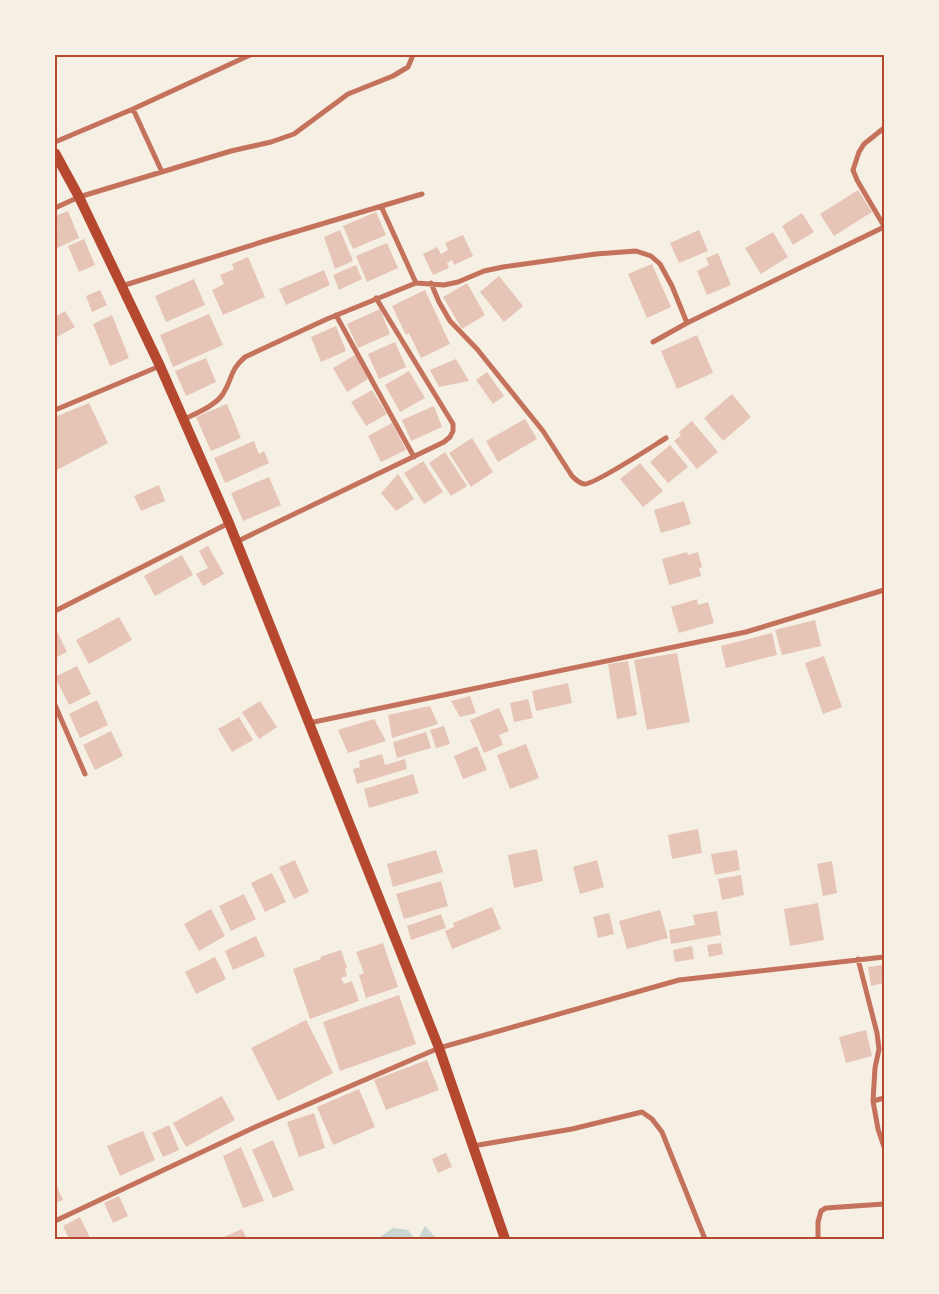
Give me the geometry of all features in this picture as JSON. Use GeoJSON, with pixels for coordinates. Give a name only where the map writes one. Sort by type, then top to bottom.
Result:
{"type":"FeatureCollection","features":[{"type":"Feature","properties":{"kind":"main road"},"geometry":{"type":"LineString","coordinates":[[56,156],[78,197],[160,366],[229,523],[439,1048],[505,1239]]}},
{"type":"Feature","properties":{"kind":"street"},"geometry":{"type":"LineString","coordinates":[[55,142],[133,110],[250,55]]}},
{"type":"Feature","properties":{"kind":"street"},"geometry":{"type":"LineString","coordinates":[[55,208],[78,197],[231,150],[271,142],[294,134],[348,94],[393,76],[408,67],[412,55]]}},
{"type":"Feature","properties":{"kind":"street"},"geometry":{"type":"LineString","coordinates":[[133,110],[162,172]]}},
{"type":"Feature","properties":{"kind":"street"},"geometry":{"type":"LineString","coordinates":[[653,342],[687,323],[884,227],[853,170],[864,144],[884,128]]}},
{"type":"Feature","properties":{"kind":"street"},"geometry":{"type":"LineString","coordinates":[[122,286],[422,194]]}},
{"type":"Feature","properties":{"kind":"street"},"geometry":{"type":"LineString","coordinates":[[381,206],[416,283]]}},
{"type":"Feature","properties":{"kind":"street"},"geometry":{"type":"LineString","coordinates":[[183,420],[212,404],[222,395],[235,366],[245,357],[336,315],[416,283],[444,285],[458,282],[484,271],[503,267],[636,250],[651,256],[660,264],[672,286],[687,323]]}},
{"type":"Feature","properties":{"kind":"street"},"geometry":{"type":"LineString","coordinates":[[431,283],[450,321],[477,348],[543,431],[572,476],[578,482],[585,484],[602,476],[666,438]]}},
{"type":"Feature","properties":{"kind":"street"},"geometry":{"type":"LineString","coordinates":[[236,542],[414,457],[450,437],[453,431],[452,424],[376,298]]}},
{"type":"Feature","properties":{"kind":"street"},"geometry":{"type":"LineString","coordinates":[[336,315],[414,457]]}},
{"type":"Feature","properties":{"kind":"street"},"geometry":{"type":"LineString","coordinates":[[55,410],[160,366]]}},
{"type":"Feature","properties":{"kind":"street"},"geometry":{"type":"LineString","coordinates":[[55,611],[229,523]]}},
{"type":"Feature","properties":{"kind":"street"},"geometry":{"type":"LineString","coordinates":[[309,723],[746,632],[884,590]]}},
{"type":"Feature","properties":{"kind":"street"},"geometry":{"type":"LineString","coordinates":[[55,705],[85,774]]}},
{"type":"Feature","properties":{"kind":"street"},"geometry":{"type":"LineString","coordinates":[[55,1220],[253,1128],[439,1048],[679,980],[884,957]]}},
{"type":"Feature","properties":{"kind":"street"},"geometry":{"type":"LineString","coordinates":[[858,959],[877,1032],[878,1048],[873,1101],[878,1129],[884,1147]]}},
{"type":"Feature","properties":{"kind":"street"},"geometry":{"type":"LineString","coordinates":[[873,1101],[884,1098]]}},
{"type":"Feature","properties":{"kind":"street"},"geometry":{"type":"LineString","coordinates":[[473,1146],[572,1129],[642,1112],[652,1119],[662,1132],[705,1239]]}},
{"type":"Feature","properties":{"kind":"street"},"geometry":{"type":"LineString","coordinates":[[818,1239],[818,1222],[821,1211],[826,1208],[884,1204]]}},
{"type":"Feature","properties":{"kind":"shaded area"},"geometry":{"type":"Polygon","coordinates":[[[425,1226],[437,1239],[418,1239],[425,1226]]]}},
{"type":"Feature","properties":{"kind":"shaded area"},"geometry":{"type":"Polygon","coordinates":[[[393,1228],[408,1230],[415,1239],[377,1239],[393,1228]]]}},
{"type":"Feature","properties":{"kind":"building"},"geometry":{"type":"Polygon","coordinates":[[[858,190],[872,212],[834,236],[820,214],[858,190]]]}},
{"type":"Feature","properties":{"kind":"building"},"geometry":{"type":"Polygon","coordinates":[[[68,211],[79,238],[55,249],[55,232],[58,230],[55,224],[55,216],[68,211]]]}},
{"type":"Feature","properties":{"kind":"building"},"geometry":{"type":"Polygon","coordinates":[[[376,212],[386,235],[353,249],[343,226],[376,212]]]}},
{"type":"Feature","properties":{"kind":"building"},"geometry":{"type":"Polygon","coordinates":[[[802,213],[814,232],[793,245],[782,226],[802,213]]]}},
{"type":"Feature","properties":{"kind":"building"},"geometry":{"type":"Polygon","coordinates":[[[340,230],[353,261],[335,269],[324,237],[340,230]]]}},
{"type":"Feature","properties":{"kind":"building"},"geometry":{"type":"Polygon","coordinates":[[[699,230],[708,251],[679,263],[670,243],[699,230]]]}},
{"type":"Feature","properties":{"kind":"building"},"geometry":{"type":"Polygon","coordinates":[[[773,232],[788,257],[761,274],[745,248],[773,232]]]}},
{"type":"Feature","properties":{"kind":"building"},"geometry":{"type":"Polygon","coordinates":[[[463,235],[473,256],[454,265],[452,260],[447,263],[449,268],[433,275],[423,254],[437,247],[441,254],[448,250],[445,243],[463,235]]]}},
{"type":"Feature","properties":{"kind":"building"},"geometry":{"type":"Polygon","coordinates":[[[84,239],[95,265],[79,272],[68,246],[84,239]]]}},
{"type":"Feature","properties":{"kind":"building"},"geometry":{"type":"Polygon","coordinates":[[[387,243],[398,268],[367,282],[356,256],[387,243]]]}},
{"type":"Feature","properties":{"kind":"building"},"geometry":{"type":"Polygon","coordinates":[[[718,253],[731,285],[707,295],[697,271],[709,265],[706,258],[718,253]]]}},
{"type":"Feature","properties":{"kind":"building"},"geometry":{"type":"Polygon","coordinates":[[[248,257],[265,297],[223,315],[212,290],[224,284],[220,275],[234,269],[232,264],[248,257]]]}},
{"type":"Feature","properties":{"kind":"building"},"geometry":{"type":"Polygon","coordinates":[[[652,264],[671,307],[647,318],[628,274],[652,264]]]}},
{"type":"Feature","properties":{"kind":"building"},"geometry":{"type":"Polygon","coordinates":[[[356,265],[362,279],[339,290],[333,275],[356,265]]]}},
{"type":"Feature","properties":{"kind":"building"},"geometry":{"type":"Polygon","coordinates":[[[324,270],[330,285],[286,305],[279,289],[324,270]]]}},
{"type":"Feature","properties":{"kind":"building"},"geometry":{"type":"Polygon","coordinates":[[[499,276],[523,306],[504,322],[480,292],[499,276]]]}},
{"type":"Feature","properties":{"kind":"building"},"geometry":{"type":"Polygon","coordinates":[[[194,279],[205,305],[166,322],[155,296],[194,279]]]}},
{"type":"Feature","properties":{"kind":"building"},"geometry":{"type":"Polygon","coordinates":[[[467,283],[485,315],[462,329],[443,297],[467,283]]]}},
{"type":"Feature","properties":{"kind":"building"},"geometry":{"type":"Polygon","coordinates":[[[100,290],[107,305],[92,312],[86,296],[100,290]]]}},
{"type":"Feature","properties":{"kind":"building"},"geometry":{"type":"Polygon","coordinates":[[[425,290],[450,344],[421,358],[409,333],[406,335],[392,306],[425,290]]]}},
{"type":"Feature","properties":{"kind":"building"},"geometry":{"type":"Polygon","coordinates":[[[380,309],[390,334],[358,348],[347,324],[380,309]]]}},
{"type":"Feature","properties":{"kind":"building"},"geometry":{"type":"Polygon","coordinates":[[[65,311],[75,327],[55,338],[55,317],[65,311]]]}},
{"type":"Feature","properties":{"kind":"building"},"geometry":{"type":"Polygon","coordinates":[[[209,314],[223,345],[173,367],[160,335],[209,314]]]}},
{"type":"Feature","properties":{"kind":"building"},"geometry":{"type":"Polygon","coordinates":[[[112,315],[129,358],[110,366],[93,324],[112,315]]]}},
{"type":"Feature","properties":{"kind":"building"},"geometry":{"type":"Polygon","coordinates":[[[336,326],[346,351],[321,362],[311,337],[336,326]]]}},
{"type":"Feature","properties":{"kind":"building"},"geometry":{"type":"Polygon","coordinates":[[[697,335],[713,373],[677,389],[661,351],[697,335]]]}},
{"type":"Feature","properties":{"kind":"building"},"geometry":{"type":"Polygon","coordinates":[[[395,342],[406,367],[379,379],[368,354],[395,342]]]}},
{"type":"Feature","properties":{"kind":"building"},"geometry":{"type":"Polygon","coordinates":[[[355,355],[368,379],[347,392],[333,368],[355,355]]]}},
{"type":"Feature","properties":{"kind":"building"},"geometry":{"type":"Polygon","coordinates":[[[206,358],[216,382],[186,396],[175,371],[206,358]]]}},
{"type":"Feature","properties":{"kind":"building"},"geometry":{"type":"Polygon","coordinates":[[[456,359],[469,381],[439,387],[430,370],[456,359]]]}},
{"type":"Feature","properties":{"kind":"building"},"geometry":{"type":"Polygon","coordinates":[[[409,371],[425,398],[400,412],[385,385],[409,371]]]}},
{"type":"Feature","properties":{"kind":"building"},"geometry":{"type":"Polygon","coordinates":[[[487,372],[504,396],[493,404],[476,380],[487,372]]]}},
{"type":"Feature","properties":{"kind":"building"},"geometry":{"type":"Polygon","coordinates":[[[372,390],[387,414],[366,426],[351,402],[372,390]]]}},
{"type":"Feature","properties":{"kind":"building"},"geometry":{"type":"Polygon","coordinates":[[[732,394],[751,417],[723,441],[704,418],[732,394]]]}},
{"type":"Feature","properties":{"kind":"building"},"geometry":{"type":"Polygon","coordinates":[[[89,403],[108,443],[55,471],[55,417],[89,403]]]}},
{"type":"Feature","properties":{"kind":"building"},"geometry":{"type":"Polygon","coordinates":[[[227,404],[241,438],[211,451],[196,417],[227,404]]]}},
{"type":"Feature","properties":{"kind":"building"},"geometry":{"type":"Polygon","coordinates":[[[434,406],[442,427],[411,441],[402,420],[434,406]]]}},
{"type":"Feature","properties":{"kind":"building"},"geometry":{"type":"Polygon","coordinates":[[[525,419],[537,439],[498,462],[486,441],[525,419]]]}},
{"type":"Feature","properties":{"kind":"building"},"geometry":{"type":"Polygon","coordinates":[[[692,421],[718,452],[697,469],[674,441],[681,435],[679,432],[692,421]]]}},
{"type":"Feature","properties":{"kind":"building"},"geometry":{"type":"Polygon","coordinates":[[[392,423],[406,450],[381,462],[368,436],[392,423]]]}},
{"type":"Feature","properties":{"kind":"building"},"geometry":{"type":"Polygon","coordinates":[[[472,438],[493,472],[471,487],[449,453],[472,438]]]}},
{"type":"Feature","properties":{"kind":"building"},"geometry":{"type":"Polygon","coordinates":[[[254,441],[259,454],[264,451],[269,463],[225,483],[214,458],[254,441]]]}},
{"type":"Feature","properties":{"kind":"building"},"geometry":{"type":"Polygon","coordinates":[[[670,445],[688,467],[668,483],[650,462],[670,445]]]}},
{"type":"Feature","properties":{"kind":"building"},"geometry":{"type":"Polygon","coordinates":[[[445,452],[467,486],[451,496],[429,463],[445,452]]]}},
{"type":"Feature","properties":{"kind":"building"},"geometry":{"type":"Polygon","coordinates":[[[423,461],[443,492],[424,504],[404,473],[423,461]]]}},
{"type":"Feature","properties":{"kind":"building"},"geometry":{"type":"Polygon","coordinates":[[[640,463],[663,491],[643,507],[620,479],[640,463]]]}},
{"type":"Feature","properties":{"kind":"building"},"geometry":{"type":"Polygon","coordinates":[[[398,474],[414,499],[396,511],[381,493],[398,474]]]}},
{"type":"Feature","properties":{"kind":"building"},"geometry":{"type":"Polygon","coordinates":[[[269,477],[281,505],[243,521],[231,493],[269,477]]]}},
{"type":"Feature","properties":{"kind":"building"},"geometry":{"type":"Polygon","coordinates":[[[159,485],[165,501],[141,511],[134,496],[159,485]]]}},
{"type":"Feature","properties":{"kind":"building"},"geometry":{"type":"Polygon","coordinates":[[[684,501],[691,524],[661,533],[654,510],[684,501]]]}},
{"type":"Feature","properties":{"kind":"building"},"geometry":{"type":"Polygon","coordinates":[[[208,546],[224,574],[203,586],[196,574],[208,568],[199,551],[208,546]]]}},
{"type":"Feature","properties":{"kind":"building"},"geometry":{"type":"Polygon","coordinates":[[[687,552],[688,555],[698,552],[702,567],[699,568],[701,576],[669,585],[662,559],[687,552]]]}},
{"type":"Feature","properties":{"kind":"building"},"geometry":{"type":"Polygon","coordinates":[[[182,555],[193,575],[155,596],[144,576],[182,555]]]}},
{"type":"Feature","properties":{"kind":"building"},"geometry":{"type":"Polygon","coordinates":[[[697,599],[698,605],[708,602],[714,623],[679,633],[671,607],[697,599]]]}},
{"type":"Feature","properties":{"kind":"building"},"geometry":{"type":"Polygon","coordinates":[[[119,617],[132,640],[89,664],[76,640],[119,617]]]}},
{"type":"Feature","properties":{"kind":"building"},"geometry":{"type":"Polygon","coordinates":[[[815,620],[821,646],[782,655],[775,630],[815,620]]]}},
{"type":"Feature","properties":{"kind":"building"},"geometry":{"type":"Polygon","coordinates":[[[55,627],[67,652],[55,658],[55,627]]]}},
{"type":"Feature","properties":{"kind":"building"},"geometry":{"type":"Polygon","coordinates":[[[772,633],[777,655],[726,668],[721,646],[772,633]]]}},
{"type":"Feature","properties":{"kind":"building"},"geometry":{"type":"Polygon","coordinates":[[[677,653],[690,722],[647,730],[634,660],[677,653]]]}},
{"type":"Feature","properties":{"kind":"building"},"geometry":{"type":"Polygon","coordinates":[[[824,656],[842,707],[823,714],[805,663],[824,656]]]}},
{"type":"Feature","properties":{"kind":"building"},"geometry":{"type":"Polygon","coordinates":[[[628,661],[637,715],[617,719],[608,664],[628,661]]]}},
{"type":"Feature","properties":{"kind":"building"},"geometry":{"type":"Polygon","coordinates":[[[77,666],[91,694],[69,705],[55,677],[77,666]]]}},
{"type":"Feature","properties":{"kind":"building"},"geometry":{"type":"Polygon","coordinates":[[[568,683],[572,703],[536,711],[532,691],[568,683]]]}},
{"type":"Feature","properties":{"kind":"building"},"geometry":{"type":"Polygon","coordinates":[[[470,696],[476,713],[460,717],[451,701],[470,696]]]}},
{"type":"Feature","properties":{"kind":"building"},"geometry":{"type":"Polygon","coordinates":[[[528,699],[533,718],[514,722],[510,703],[528,699]]]}},
{"type":"Feature","properties":{"kind":"building"},"geometry":{"type":"Polygon","coordinates":[[[97,700],[108,725],[80,738],[69,714],[97,700]]]}},
{"type":"Feature","properties":{"kind":"building"},"geometry":{"type":"Polygon","coordinates":[[[260,701],[277,727],[259,739],[242,712],[260,701]]]}},
{"type":"Feature","properties":{"kind":"building"},"geometry":{"type":"Polygon","coordinates":[[[430,706],[438,724],[392,738],[388,715],[430,706]]]}},
{"type":"Feature","properties":{"kind":"building"},"geometry":{"type":"Polygon","coordinates":[[[499,708],[509,731],[499,735],[503,745],[484,753],[470,720],[499,708]]]}},
{"type":"Feature","properties":{"kind":"building"},"geometry":{"type":"Polygon","coordinates":[[[239,717],[253,740],[232,752],[218,729],[239,717]]]}},
{"type":"Feature","properties":{"kind":"building"},"geometry":{"type":"Polygon","coordinates":[[[374,719],[386,741],[348,753],[338,730],[374,719]]]}},
{"type":"Feature","properties":{"kind":"building"},"geometry":{"type":"Polygon","coordinates":[[[444,726],[450,744],[436,748],[430,730],[444,726]]]}},
{"type":"Feature","properties":{"kind":"building"},"geometry":{"type":"Polygon","coordinates":[[[111,731],[123,756],[95,770],[83,745],[111,731]]]}},
{"type":"Feature","properties":{"kind":"building"},"geometry":{"type":"Polygon","coordinates":[[[426,732],[431,748],[397,758],[393,742],[426,732]]]}},
{"type":"Feature","properties":{"kind":"building"},"geometry":{"type":"Polygon","coordinates":[[[526,744],[539,778],[510,789],[497,755],[526,744]]]}},
{"type":"Feature","properties":{"kind":"building"},"geometry":{"type":"Polygon","coordinates":[[[477,746],[487,770],[463,779],[454,756],[477,746]]]}},
{"type":"Feature","properties":{"kind":"building"},"geometry":{"type":"Polygon","coordinates":[[[382,754],[385,765],[405,759],[407,769],[357,784],[353,769],[360,767],[359,761],[382,754]]]}},
{"type":"Feature","properties":{"kind":"building"},"geometry":{"type":"Polygon","coordinates":[[[413,774],[419,793],[369,808],[364,789],[413,774]]]}},
{"type":"Feature","properties":{"kind":"building"},"geometry":{"type":"Polygon","coordinates":[[[698,829],[702,853],[672,859],[668,835],[698,829]]]}},
{"type":"Feature","properties":{"kind":"building"},"geometry":{"type":"Polygon","coordinates":[[[537,849],[543,881],[514,888],[508,855],[537,849]]]}},
{"type":"Feature","properties":{"kind":"building"},"geometry":{"type":"Polygon","coordinates":[[[436,850],[443,872],[393,887],[387,864],[436,850]]]}},
{"type":"Feature","properties":{"kind":"building"},"geometry":{"type":"Polygon","coordinates":[[[737,850],[740,870],[715,875],[711,854],[737,850]]]}},
{"type":"Feature","properties":{"kind":"building"},"geometry":{"type":"Polygon","coordinates":[[[295,860],[309,892],[294,899],[279,867],[295,860]]]}},
{"type":"Feature","properties":{"kind":"building"},"geometry":{"type":"Polygon","coordinates":[[[597,860],[604,887],[580,894],[573,867],[597,860]]]}},
{"type":"Feature","properties":{"kind":"building"},"geometry":{"type":"Polygon","coordinates":[[[832,861],[837,893],[823,896],[817,864],[832,861]]]}},
{"type":"Feature","properties":{"kind":"building"},"geometry":{"type":"Polygon","coordinates":[[[272,873],[286,902],[265,912],[251,883],[272,873]]]}},
{"type":"Feature","properties":{"kind":"building"},"geometry":{"type":"Polygon","coordinates":[[[741,875],[744,895],[722,900],[718,879],[741,875]]]}},
{"type":"Feature","properties":{"kind":"building"},"geometry":{"type":"Polygon","coordinates":[[[441,881],[448,906],[404,919],[396,894],[441,881]]]}},
{"type":"Feature","properties":{"kind":"building"},"geometry":{"type":"Polygon","coordinates":[[[244,894],[256,919],[231,931],[219,906],[244,894]]]}},
{"type":"Feature","properties":{"kind":"building"},"geometry":{"type":"Polygon","coordinates":[[[818,903],[824,940],[790,946],[784,909],[818,903]]]}},
{"type":"Feature","properties":{"kind":"building"},"geometry":{"type":"Polygon","coordinates":[[[492,907],[501,929],[452,949],[445,931],[454,927],[453,923],[492,907]]]}},
{"type":"Feature","properties":{"kind":"building"},"geometry":{"type":"Polygon","coordinates":[[[211,909],[225,936],[199,951],[184,924],[211,909]]]}},
{"type":"Feature","properties":{"kind":"building"},"geometry":{"type":"Polygon","coordinates":[[[660,910],[668,938],[627,949],[619,921],[660,910]]]}},
{"type":"Feature","properties":{"kind":"building"},"geometry":{"type":"Polygon","coordinates":[[[717,911],[721,935],[671,944],[669,930],[695,925],[693,915],[717,911]]]}},
{"type":"Feature","properties":{"kind":"building"},"geometry":{"type":"Polygon","coordinates":[[[609,913],[614,934],[598,938],[593,917],[609,913]]]}},
{"type":"Feature","properties":{"kind":"building"},"geometry":{"type":"Polygon","coordinates":[[[441,914],[446,928],[411,940],[407,926],[441,914]]]}},
{"type":"Feature","properties":{"kind":"building"},"geometry":{"type":"Polygon","coordinates":[[[256,936],[265,956],[233,970],[225,951],[256,936]]]}},
{"type":"Feature","properties":{"kind":"building"},"geometry":{"type":"Polygon","coordinates":[[[383,943],[398,987],[366,998],[359,975],[364,973],[356,952],[383,943]]]}},
{"type":"Feature","properties":{"kind":"building"},"geometry":{"type":"Polygon","coordinates":[[[721,943],[723,954],[709,957],[707,945],[721,943]]]}},
{"type":"Feature","properties":{"kind":"building"},"geometry":{"type":"Polygon","coordinates":[[[692,946],[694,959],[675,962],[673,950],[692,946]]]}},
{"type":"Feature","properties":{"kind":"building"},"geometry":{"type":"Polygon","coordinates":[[[341,950],[347,968],[345,969],[347,976],[341,978],[344,984],[352,981],[359,1001],[310,1019],[293,969],[341,950]]]}},
{"type":"Feature","properties":{"kind":"building"},"geometry":{"type":"Polygon","coordinates":[[[215,957],[226,979],[196,994],[185,972],[215,957]]]}},
{"type":"Feature","properties":{"kind":"building"},"geometry":{"type":"Polygon","coordinates":[[[884,965],[884,983],[871,986],[868,967],[884,965]]]}},
{"type":"Feature","properties":{"kind":"building"},"geometry":{"type":"Polygon","coordinates":[[[399,995],[416,1044],[340,1071],[323,1022],[399,995]]]}},
{"type":"Feature","properties":{"kind":"building"},"geometry":{"type":"Polygon","coordinates":[[[306,1020],[333,1073],[278,1101],[251,1048],[306,1020]]]}},
{"type":"Feature","properties":{"kind":"building"},"geometry":{"type":"Polygon","coordinates":[[[866,1030],[872,1056],[846,1063],[839,1037],[866,1030]]]}},
{"type":"Feature","properties":{"kind":"building"},"geometry":{"type":"Polygon","coordinates":[[[427,1060],[439,1090],[386,1110],[374,1080],[427,1060]]]}},
{"type":"Feature","properties":{"kind":"building"},"geometry":{"type":"Polygon","coordinates":[[[359,1089],[375,1127],[333,1145],[317,1107],[359,1089]]]}},
{"type":"Feature","properties":{"kind":"building"},"geometry":{"type":"Polygon","coordinates":[[[222,1096],[235,1120],[186,1147],[173,1123],[222,1096]]]}},
{"type":"Feature","properties":{"kind":"building"},"geometry":{"type":"Polygon","coordinates":[[[314,1113],[325,1148],[299,1157],[287,1122],[314,1113]]]}},
{"type":"Feature","properties":{"kind":"building"},"geometry":{"type":"Polygon","coordinates":[[[169,1125],[179,1150],[163,1157],[152,1133],[169,1125]]]}},
{"type":"Feature","properties":{"kind":"building"},"geometry":{"type":"Polygon","coordinates":[[[143,1131],[155,1160],[120,1176],[107,1146],[143,1131]]]}},
{"type":"Feature","properties":{"kind":"building"},"geometry":{"type":"Polygon","coordinates":[[[273,1140],[294,1190],[273,1198],[252,1150],[273,1140]]]}},
{"type":"Feature","properties":{"kind":"building"},"geometry":{"type":"Polygon","coordinates":[[[241,1147],[264,1201],[243,1208],[223,1156],[241,1147]]]}},
{"type":"Feature","properties":{"kind":"building"},"geometry":{"type":"Polygon","coordinates":[[[446,1153],[452,1167],[438,1173],[432,1159],[446,1153]]]}},
{"type":"Feature","properties":{"kind":"building"},"geometry":{"type":"Polygon","coordinates":[[[55,1182],[63,1200],[55,1203],[55,1182]]]}},
{"type":"Feature","properties":{"kind":"building"},"geometry":{"type":"Polygon","coordinates":[[[119,1196],[128,1216],[113,1223],[104,1203],[119,1196]]]}},
{"type":"Feature","properties":{"kind":"building"},"geometry":{"type":"Polygon","coordinates":[[[80,1217],[90,1238],[69,1239],[63,1226],[80,1217]]]}},
{"type":"Feature","properties":{"kind":"building"},"geometry":{"type":"Polygon","coordinates":[[[242,1229],[247,1239],[219,1239],[242,1229]]]}}]}
